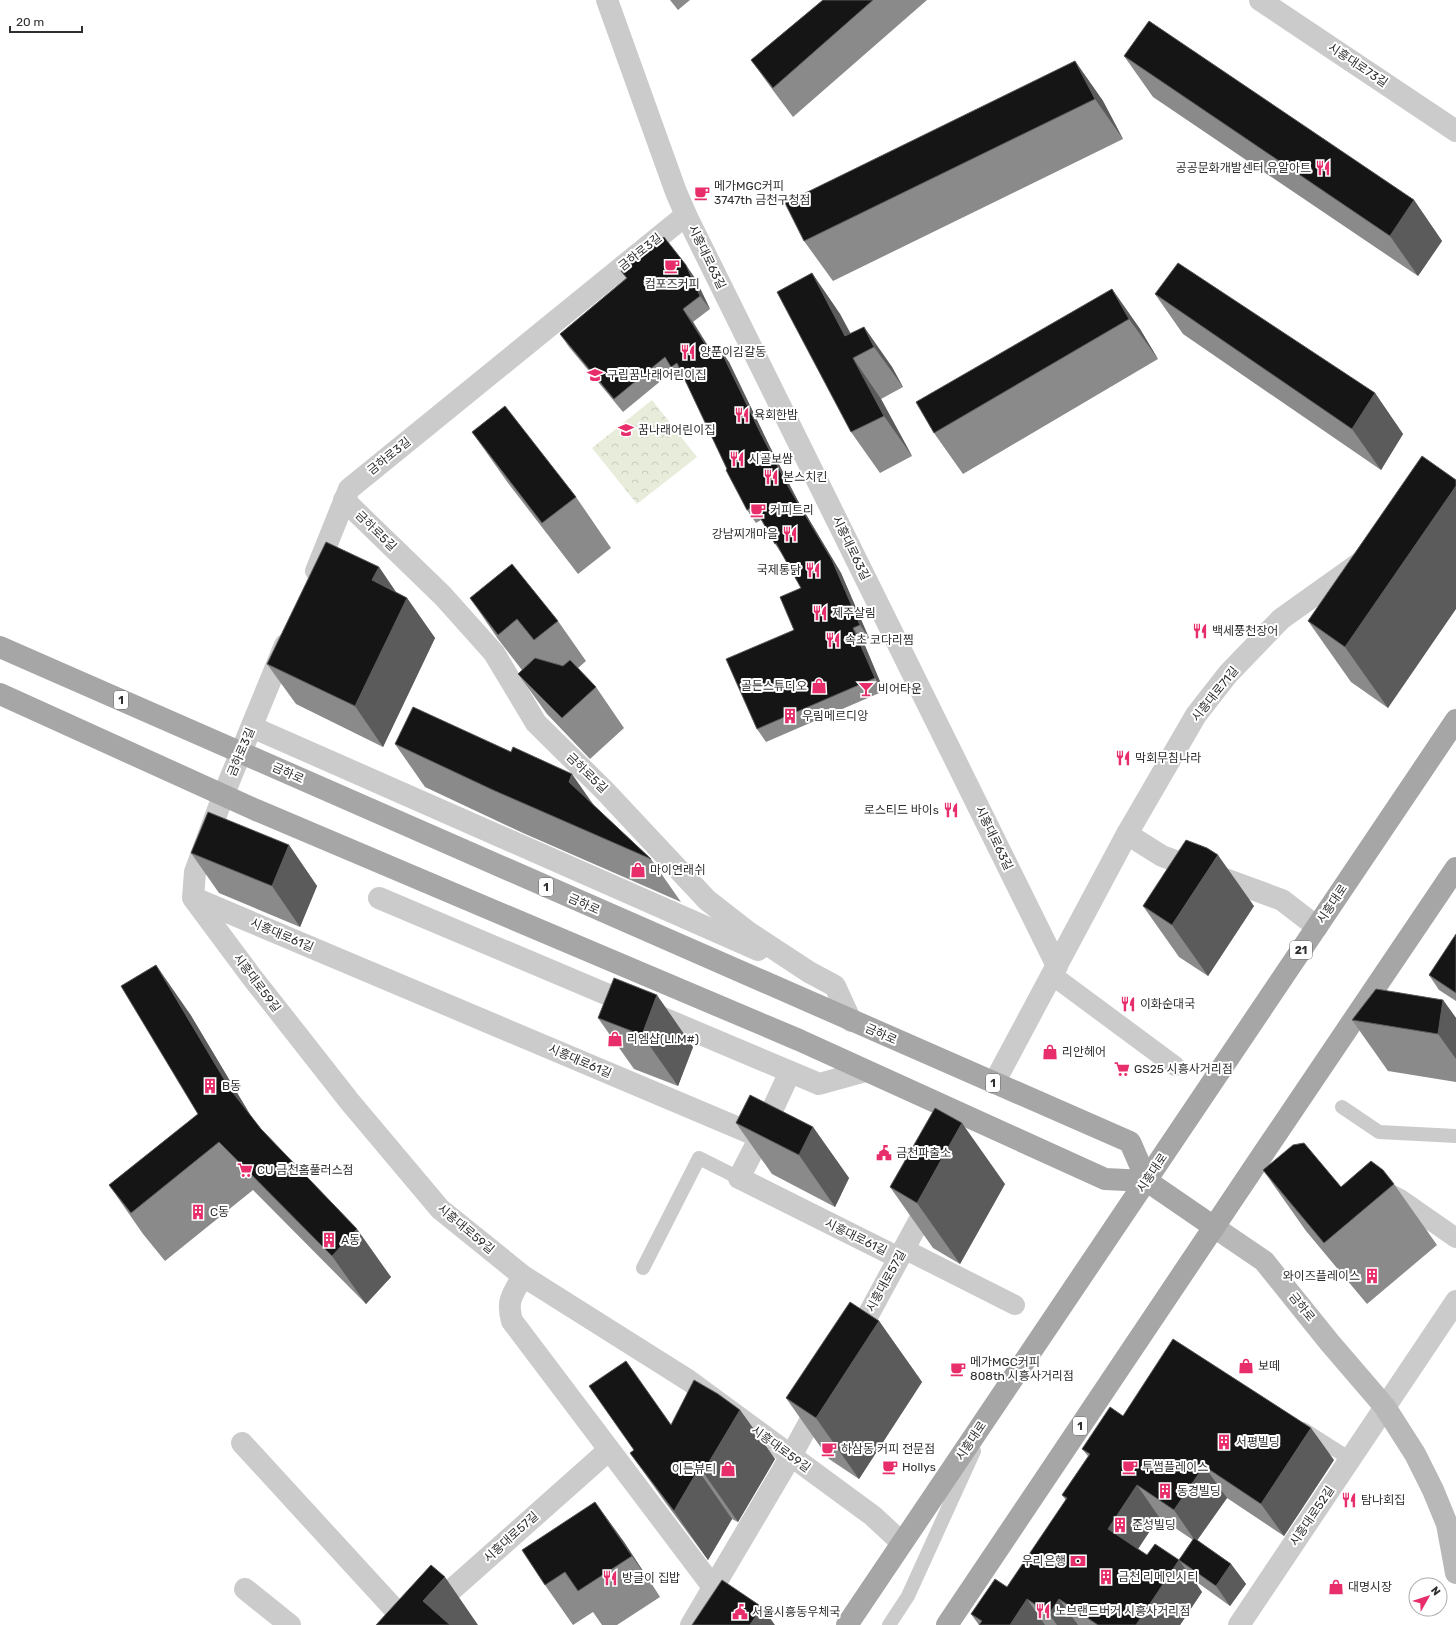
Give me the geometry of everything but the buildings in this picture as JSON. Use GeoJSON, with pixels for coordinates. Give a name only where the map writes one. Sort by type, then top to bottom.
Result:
{"type":"FeatureCollection","features":[{"type":"Feature","properties":{"kind":"main road","name":"금하로"},"geometry":{"type":"LineString","coordinates":[[0,647],[1130,1142],[1146,1181],[1264,1261],[1330,1343],[1385,1407],[1415,1454],[1433,1490],[1447,1524],[1456,1573]]}},
{"type":"Feature","properties":{"kind":"main road"},"geometry":{"type":"LineString","coordinates":[[0,694],[223,796],[799,1040],[866,1071],[968,1129],[1105,1179],[1146,1181]]}},
{"type":"Feature","properties":{"kind":"main road","name":"시흥대로"},"geometry":{"type":"LineString","coordinates":[[847,1625],[1456,720]]}},
{"type":"Feature","properties":{"kind":"main road"},"geometry":{"type":"LineString","coordinates":[[1214,1227],[1456,868]]}},
{"type":"Feature","properties":{"kind":"main road","name":"1"},"geometry":{"type":"LineString","coordinates":[[947,1625],[1214,1227]]}},
{"type":"Feature","properties":{"kind":"street","name":"시흥대로63길"},"geometry":{"type":"LineString","coordinates":[[607,0],[676,192],[686,215],[1055,971]]}},
{"type":"Feature","properties":{"kind":"street","name":"시흥대로73길"},"geometry":{"type":"LineString","coordinates":[[1260,0],[1456,131]]}},
{"type":"Feature","properties":{"kind":"street","name":"금하로3길"},"geometry":{"type":"LineString","coordinates":[[309,588],[349,488],[686,215]]}},
{"type":"Feature","properties":{"kind":"street","name":"금하로5길"},"geometry":{"type":"LineString","coordinates":[[344,500],[443,596],[494,653],[536,723],[605,791],[707,900],[748,932],[809,972],[835,986],[851,1021]]}},
{"type":"Feature","properties":{"kind":"street","name":"시흥대로71길"},"geometry":{"type":"LineString","coordinates":[[1055,971],[1127,834],[1196,715],[1228,674],[1281,619],[1379,549]]}},
{"type":"Feature","properties":{"kind":"street","name":"금하로3길"},"geometry":{"type":"LineString","coordinates":[[223,796],[294,625]]}},
{"type":"Feature","properties":{"kind":"street"},"geometry":{"type":"LineString","coordinates":[[252,727],[809,972]]}},
{"type":"Feature","properties":{"kind":"street"},"geometry":{"type":"LineString","coordinates":[[193,898],[195,872],[223,796]]}},
{"type":"Feature","properties":{"kind":"street"},"geometry":{"type":"LineString","coordinates":[[1127,834],[1162,856],[1282,900],[1317,927]]}},
{"type":"Feature","properties":{"kind":"street","name":"시흥대로61길"},"geometry":{"type":"LineString","coordinates":[[193,898],[760,1137]]}},
{"type":"Feature","properties":{"kind":"street","name":"시흥대로59길"},"geometry":{"type":"LineString","coordinates":[[193,898],[251,976],[345,1096],[440,1209],[523,1276],[688,1380],[873,1516],[902,1543]]}},
{"type":"Feature","properties":{"kind":"street"},"geometry":{"type":"LineString","coordinates":[[379,898],[819,1084],[866,1071]]}},
{"type":"Feature","properties":{"kind":"street"},"geometry":{"type":"LineString","coordinates":[[994,1083],[1055,971],[1175,1066]]}},
{"type":"Feature","properties":{"kind":"street"},"geometry":{"type":"LineString","coordinates":[[1372,993],[1392,1005]]}},
{"type":"Feature","properties":{"kind":"street"},"geometry":{"type":"LineString","coordinates":[[739,1178],[790,1072]]}},
{"type":"Feature","properties":{"kind":"street","name":"시흥대로61길"},"geometry":{"type":"LineString","coordinates":[[739,1178],[1015,1305]]}},
{"type":"Feature","properties":{"kind":"street","name":"시흥대로57길"},"geometry":{"type":"LineString","coordinates":[[843,1360],[942,1179]]}},
{"type":"Feature","properties":{"kind":"street"},"geometry":{"type":"LineString","coordinates":[[1368,1189],[1376,1187],[1400,1199],[1456,1238]]}},
{"type":"Feature","properties":{"kind":"street"},"geometry":{"type":"LineString","coordinates":[[523,1276],[509,1301],[509,1311],[512,1321],[713,1587]]}},
{"type":"Feature","properties":{"kind":"street"},"geometry":{"type":"LineString","coordinates":[[1385,1407],[1456,1301]]}},
{"type":"Feature","properties":{"kind":"street"},"geometry":{"type":"LineString","coordinates":[[691,1625],[791,1456],[832,1381]]}},
{"type":"Feature","properties":{"kind":"street","name":"시흥대로52길"},"geometry":{"type":"LineString","coordinates":[[1244,1623],[1385,1407]]}},
{"type":"Feature","properties":{"kind":"street","name":"시흥대로57길"},"geometry":{"type":"LineString","coordinates":[[242,1443],[410,1625],[609,1450]]}},
{"type":"Feature","properties":{"kind":"street"},"geometry":{"type":"LineString","coordinates":[[245,1589],[290,1625]]}},
{"type":"Feature","properties":{"kind":"lane"},"geometry":{"type":"LineString","coordinates":[[1342,1107],[1379,1132],[1456,1136]]}},
{"type":"Feature","properties":{"kind":"lane"},"geometry":{"type":"LineString","coordinates":[[643,1268],[699,1158],[739,1178]]}},
{"type":"Feature","properties":{"kind":"lane"},"geometry":{"type":"LineString","coordinates":[[889,1625],[908,1596],[994,1407]]}},
{"type":"Feature","properties":{"kind":"lane"},"geometry":{"type":"LineString","coordinates":[[1290,1421],[1350,1459]]}},
{"type":"Feature","properties":{"kind":"green space"},"geometry":{"type":"Polygon","coordinates":[[[652,400],[697,457],[637,504],[592,448],[652,400]]]}},
{"type":"Feature","properties":{"kind":"place","name":"공공문화개발센터 유알아트"},"geometry":{"type":"Point","coordinates":[1323,168]}},
{"type":"Feature","properties":{"kind":"place","name":"메가MGC커피 3747th 금천구청점"},"geometry":{"type":"Point","coordinates":[702,193]}},
{"type":"Feature","properties":{"kind":"place","name":"컴포즈커피"},"geometry":{"type":"Point","coordinates":[672,266]}},
{"type":"Feature","properties":{"kind":"place","name":"양푼이김갈동"},"geometry":{"type":"Point","coordinates":[688,352]}},
{"type":"Feature","properties":{"kind":"place","name":"구립꿈나래어린이집"},"geometry":{"type":"Point","coordinates":[595,375]}},
{"type":"Feature","properties":{"kind":"place","name":"육회한밤"},"geometry":{"type":"Point","coordinates":[742,415]}},
{"type":"Feature","properties":{"kind":"place","name":"꿈나래어린이집"},"geometry":{"type":"Point","coordinates":[626,430]}},
{"type":"Feature","properties":{"kind":"place","name":"시골보쌈"},"geometry":{"type":"Point","coordinates":[737,459]}},
{"type":"Feature","properties":{"kind":"place","name":"본스치킨"},"geometry":{"type":"Point","coordinates":[771,477]}},
{"type":"Feature","properties":{"kind":"place","name":"커피트리"},"geometry":{"type":"Point","coordinates":[758,510]}},
{"type":"Feature","properties":{"kind":"place","name":"강남찌개마을"},"geometry":{"type":"Point","coordinates":[790,534]}},
{"type":"Feature","properties":{"kind":"place","name":"국제통닭"},"geometry":{"type":"Point","coordinates":[813,570]}},
{"type":"Feature","properties":{"kind":"place","name":"제주살림"},"geometry":{"type":"Point","coordinates":[820,613]}},
{"type":"Feature","properties":{"kind":"place","name":"백세풍천장어"},"geometry":{"type":"Point","coordinates":[1200,631]}},
{"type":"Feature","properties":{"kind":"place","name":"속초 코다리찜"},"geometry":{"type":"Point","coordinates":[833,640]}},
{"type":"Feature","properties":{"kind":"place","name":"골든스튜디오"},"geometry":{"type":"Point","coordinates":[819,686]}},
{"type":"Feature","properties":{"kind":"place","name":"비어타운"},"geometry":{"type":"Point","coordinates":[866,689]}},
{"type":"Feature","properties":{"kind":"place","name":"우림메르디앙"},"geometry":{"type":"Point","coordinates":[790,716]}},
{"type":"Feature","properties":{"kind":"place","name":"막회무침나라"},"geometry":{"type":"Point","coordinates":[1123,758]}},
{"type":"Feature","properties":{"kind":"place","name":"로스티드 바이s"},"geometry":{"type":"Point","coordinates":[951,810]}},
{"type":"Feature","properties":{"kind":"place","name":"마이연래쉬"},"geometry":{"type":"Point","coordinates":[638,870]}},
{"type":"Feature","properties":{"kind":"place","name":"이화순대국"},"geometry":{"type":"Point","coordinates":[1128,1004]}},
{"type":"Feature","properties":{"kind":"place","name":"리엠샵(LI.M#)"},"geometry":{"type":"Point","coordinates":[615,1039]}},
{"type":"Feature","properties":{"kind":"place","name":"리안헤어"},"geometry":{"type":"Point","coordinates":[1050,1052]}},
{"type":"Feature","properties":{"kind":"place","name":"GS25 시흥사거리점"},"geometry":{"type":"Point","coordinates":[1122,1069]}},
{"type":"Feature","properties":{"kind":"place","name":"B동"},"geometry":{"type":"Point","coordinates":[210,1086]}},
{"type":"Feature","properties":{"kind":"place","name":"금천파출소"},"geometry":{"type":"Point","coordinates":[884,1153]}},
{"type":"Feature","properties":{"kind":"place","name":"CU 금천홈풀러스점"},"geometry":{"type":"Point","coordinates":[245,1170]}},
{"type":"Feature","properties":{"kind":"place","name":"C동"},"geometry":{"type":"Point","coordinates":[198,1212]}},
{"type":"Feature","properties":{"kind":"place","name":"A동"},"geometry":{"type":"Point","coordinates":[329,1240]}},
{"type":"Feature","properties":{"kind":"place","name":"와이즈플레이스"},"geometry":{"type":"Point","coordinates":[1372,1276]}},
{"type":"Feature","properties":{"kind":"place","name":"보떼"},"geometry":{"type":"Point","coordinates":[1246,1366]}},
{"type":"Feature","properties":{"kind":"place","name":"메가MGC커피 808th 시흥사거리점"},"geometry":{"type":"Point","coordinates":[958,1369]}},
{"type":"Feature","properties":{"kind":"place","name":"서평빌딩"},"geometry":{"type":"Point","coordinates":[1224,1442]}},
{"type":"Feature","properties":{"kind":"place","name":"하삼동 커피 전문점"},"geometry":{"type":"Point","coordinates":[829,1449]}},
{"type":"Feature","properties":{"kind":"place","name":"Hollys"},"geometry":{"type":"Point","coordinates":[890,1467]}},
{"type":"Feature","properties":{"kind":"place","name":"투썸플레이스"},"geometry":{"type":"Point","coordinates":[1130,1467]}},
{"type":"Feature","properties":{"kind":"place","name":"이든뷰티"},"geometry":{"type":"Point","coordinates":[728,1469]}},
{"type":"Feature","properties":{"kind":"place","name":"동경빌딩"},"geometry":{"type":"Point","coordinates":[1165,1491]}},
{"type":"Feature","properties":{"kind":"place","name":"탐나회집"},"geometry":{"type":"Point","coordinates":[1349,1500]}},
{"type":"Feature","properties":{"kind":"place","name":"준성빌딩"},"geometry":{"type":"Point","coordinates":[1120,1525]}},
{"type":"Feature","properties":{"kind":"place","name":"우리은행"},"geometry":{"type":"Point","coordinates":[1078,1561]}},
{"type":"Feature","properties":{"kind":"place","name":"금천 리메인시티"},"geometry":{"type":"Point","coordinates":[1106,1577]}},
{"type":"Feature","properties":{"kind":"place","name":"방글이 집밥"},"geometry":{"type":"Point","coordinates":[610,1578]}},
{"type":"Feature","properties":{"kind":"place","name":"대명시장"},"geometry":{"type":"Point","coordinates":[1336,1587]}},
{"type":"Feature","properties":{"kind":"place","name":"노브랜드버거 시흥사거리점"},"geometry":{"type":"Point","coordinates":[1043,1611]}},
{"type":"Feature","properties":{"kind":"place","name":"서울시흥동우체국"},"geometry":{"type":"Point","coordinates":[740,1612]}}]}
